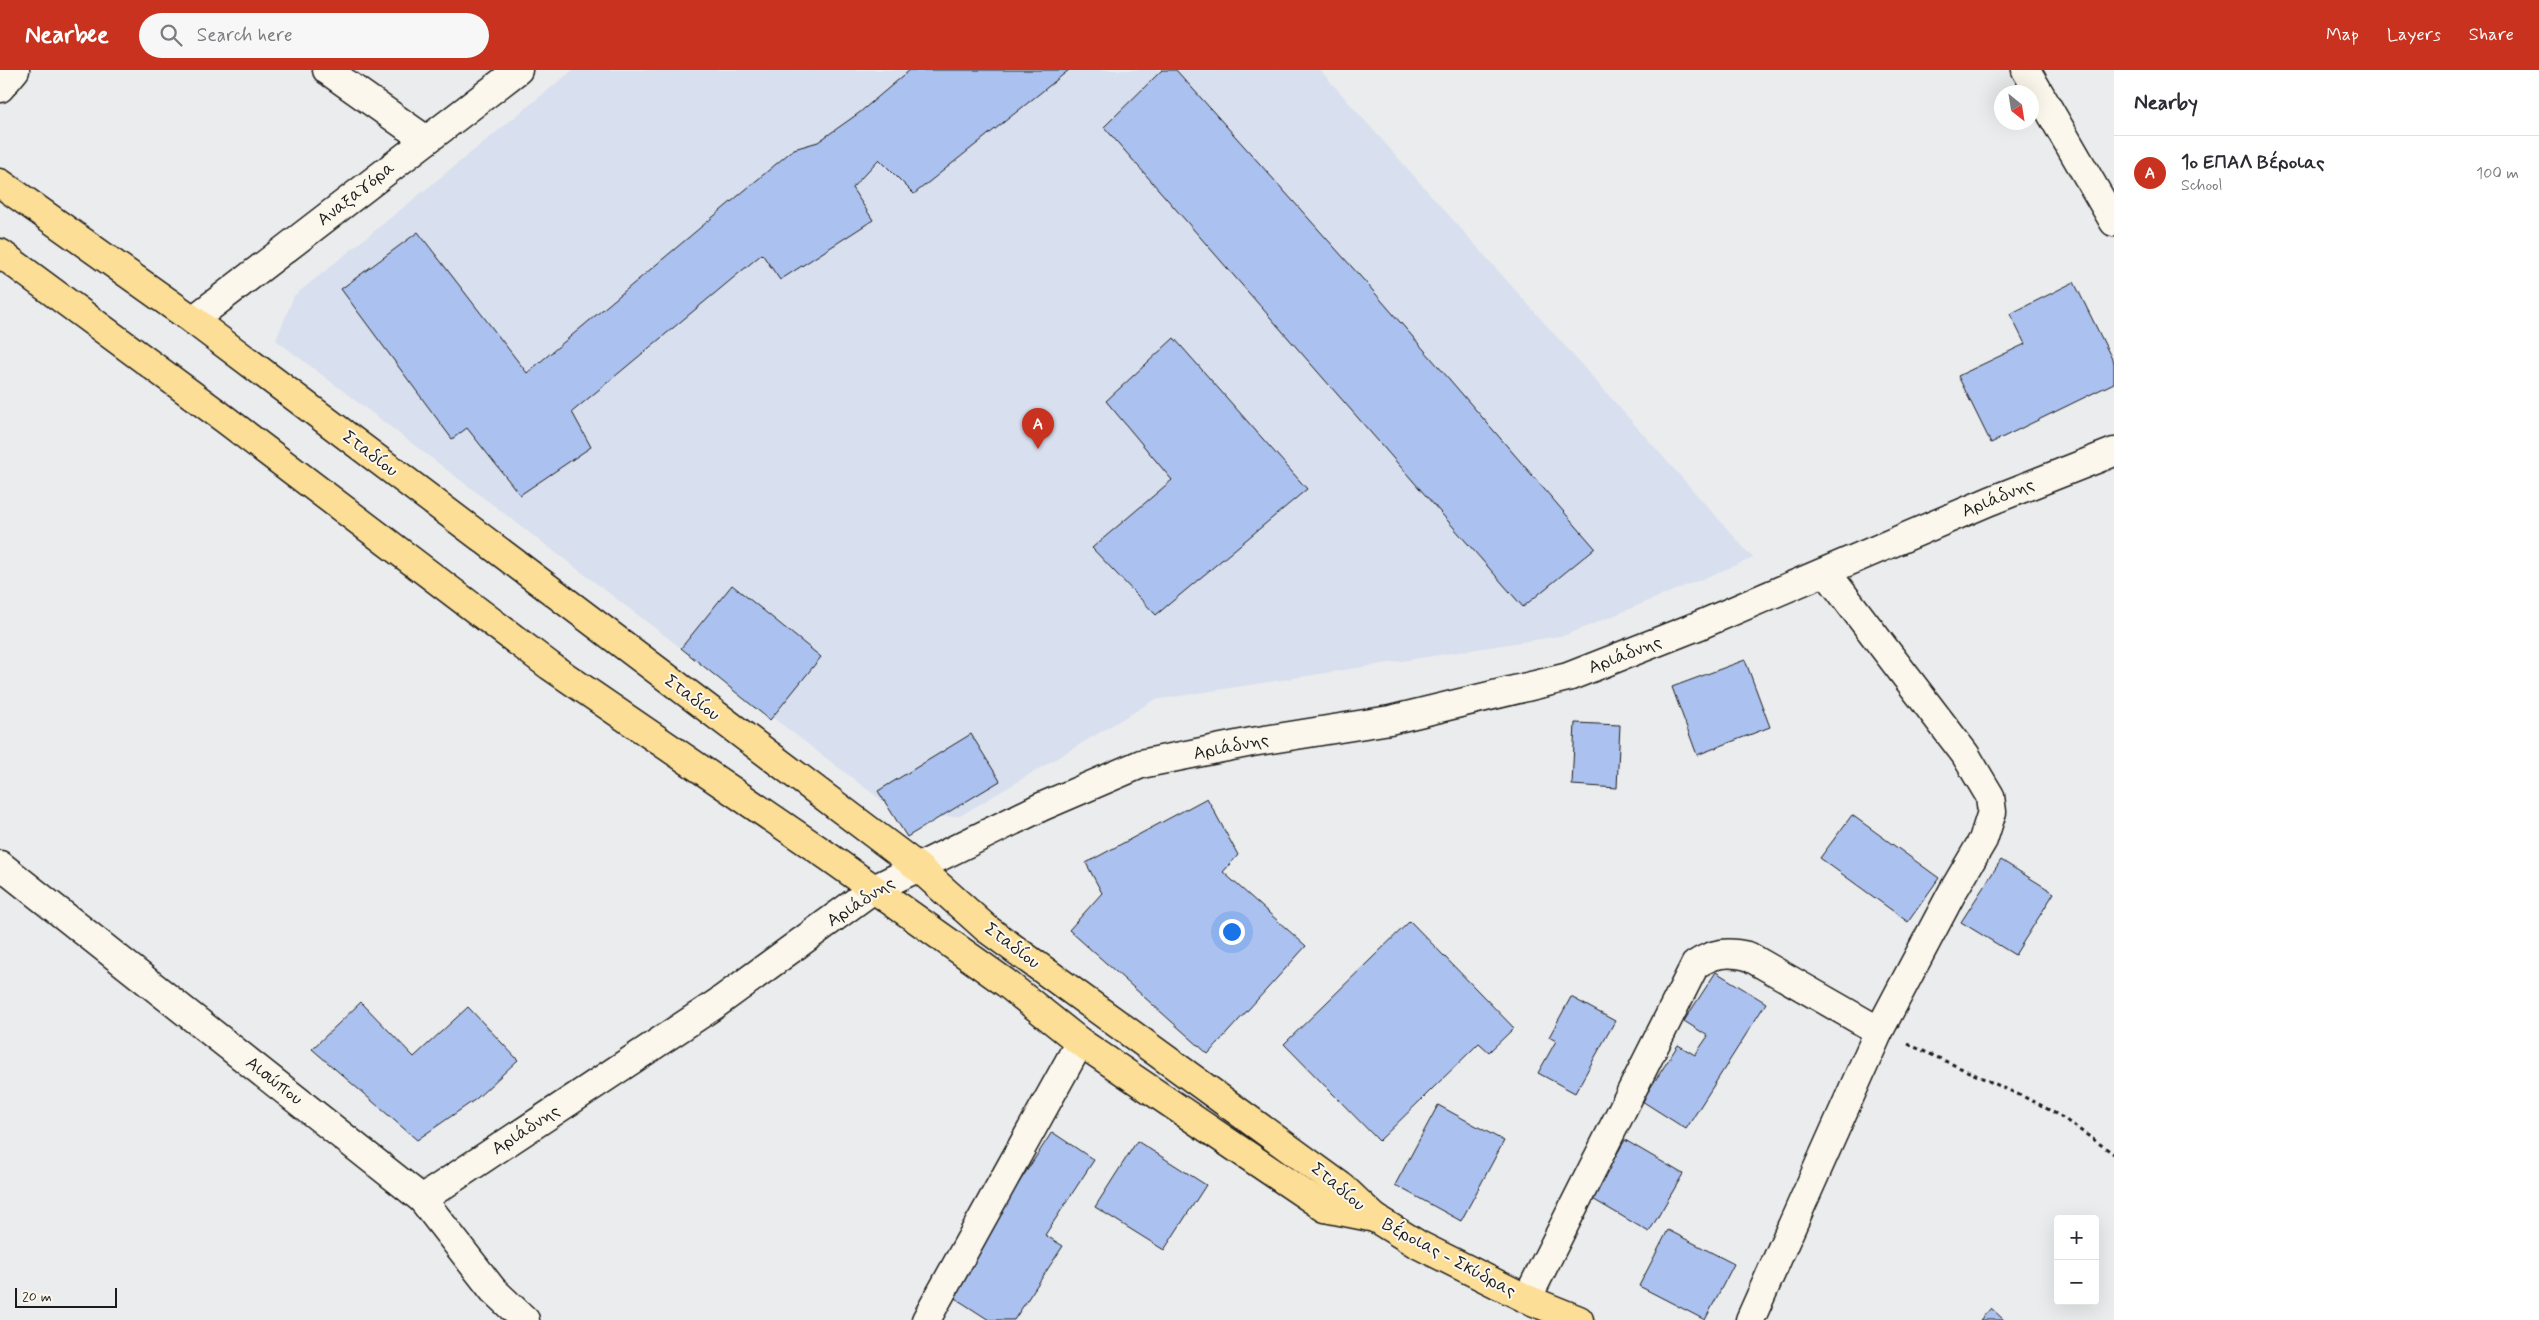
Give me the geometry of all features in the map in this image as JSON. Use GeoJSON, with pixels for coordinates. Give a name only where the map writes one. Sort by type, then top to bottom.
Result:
{"type":"FeatureCollection","features":[{"type":"Feature","properties":{"kind":"main road","name":"Σταδίου"},"geometry":{"type":"LineString","coordinates":[[0,183],[193,320],[918,868],[988,929],[1342,1187],[1375,1218]]}},
{"type":"Feature","properties":{"kind":"main road","name":"Σταδίου"},"geometry":{"type":"LineString","coordinates":[[0,253],[226,420],[550,666],[829,857],[872,890],[1006,983],[1080,1042],[1325,1208],[1375,1218]]}},
{"type":"Feature","properties":{"kind":"main road","name":"Βέροιας - Σκύδρας"},"geometry":{"type":"LineString","coordinates":[[1375,1218],[1458,1267],[1527,1300],[1579,1320]]}},
{"type":"Feature","properties":{"kind":"street"},"geometry":{"type":"LineString","coordinates":[[0,88],[15,70]]}},
{"type":"Feature","properties":{"kind":"street"},"geometry":{"type":"LineString","coordinates":[[327,70],[426,140]]}},
{"type":"Feature","properties":{"kind":"street","name":"Αναξαγόρα"},"geometry":{"type":"LineString","coordinates":[[193,320],[518,70]]}},
{"type":"Feature","properties":{"kind":"street"},"geometry":{"type":"LineString","coordinates":[[2026,70],[2114,222]]}},
{"type":"Feature","properties":{"kind":"street","name":"Αριάδνης"},"geometry":{"type":"LineString","coordinates":[[422,1198],[716,1004],[872,890],[1041,807],[1141,764],[1252,742],[1390,720],[1568,677],[1700,625],[1990,501],[2114,452]]}},
{"type":"Feature","properties":{"kind":"street"},"geometry":{"type":"LineString","coordinates":[[1750,1320],[1879,1031],[1983,840],[1991,820],[1992,806],[1985,787],[1961,748],[1826,572]]}},
{"type":"Feature","properties":{"kind":"street","name":"Αισώπου"},"geometry":{"type":"LineString","coordinates":[[0,865],[422,1198],[493,1290],[525,1320]]}},
{"type":"Feature","properties":{"kind":"street"},"geometry":{"type":"LineString","coordinates":[[1527,1300],[1695,965],[1708,956],[1730,952],[1748,956],[1879,1031]]}},
{"type":"Feature","properties":{"kind":"street"},"geometry":{"type":"LineString","coordinates":[[926,1320],[1080,1042]]}},
{"type":"Feature","properties":{"kind":"path"},"geometry":{"type":"LineString","coordinates":[[1879,1031],[2037,1103],[2064,1118],[2114,1154]]}},
{"type":"Feature","properties":{"kind":"shaded area"},"geometry":{"type":"Polygon","coordinates":[[[573,70],[1320,70],[1753,558],[1566,635],[1154,700],[960,816],[905,818],[276,340],[294,296],[573,70]]]}},
{"type":"Feature","properties":{"kind":"building"},"geometry":{"type":"Polygon","coordinates":[[[910,70],[1069,70],[914,194],[879,159],[852,188],[873,220],[780,280],[762,254],[572,412],[591,447],[520,495],[467,428],[452,439],[341,289],[418,232],[527,373],[794,149],[818,142],[859,113],[910,70]]]}},
{"type":"Feature","properties":{"kind":"building"},"geometry":{"type":"Polygon","coordinates":[[[1162,70],[1176,70],[1368,285],[1595,548],[1523,607],[1104,127],[1162,70]]]}},
{"type":"Feature","properties":{"kind":"building"},"geometry":{"type":"Polygon","coordinates":[[[2074,282],[2114,363],[2114,383],[1991,443],[1958,376],[2025,344],[2010,314],[2074,282]]]}},
{"type":"Feature","properties":{"kind":"building"},"geometry":{"type":"Polygon","coordinates":[[[1174,338],[1307,489],[1156,615],[1092,548],[1172,480],[1106,401],[1174,338]]]}},
{"type":"Feature","properties":{"kind":"building"},"geometry":{"type":"Polygon","coordinates":[[[732,585],[821,657],[770,720],[681,648],[732,585]]]}},
{"type":"Feature","properties":{"kind":"building"},"geometry":{"type":"Polygon","coordinates":[[[1745,660],[1770,727],[1697,755],[1672,687],[1745,660]]]}},
{"type":"Feature","properties":{"kind":"building"},"geometry":{"type":"Polygon","coordinates":[[[1575,723],[1620,725],[1617,788],[1572,785],[1575,723]]]}},
{"type":"Feature","properties":{"kind":"building"},"geometry":{"type":"Polygon","coordinates":[[[971,734],[1000,781],[907,837],[878,791],[971,734]]]}},
{"type":"Feature","properties":{"kind":"building"},"geometry":{"type":"Polygon","coordinates":[[[1207,798],[1238,855],[1223,872],[1306,946],[1208,1054],[1069,930],[1102,893],[1086,863],[1207,798]]]}},
{"type":"Feature","properties":{"kind":"building"},"geometry":{"type":"Polygon","coordinates":[[[1852,815],[1939,878],[1908,922],[1820,858],[1852,815]]]}},
{"type":"Feature","properties":{"kind":"building"},"geometry":{"type":"Polygon","coordinates":[[[2001,860],[2054,893],[2015,955],[1961,922],[2001,860]]]}},
{"type":"Feature","properties":{"kind":"building"},"geometry":{"type":"Polygon","coordinates":[[[1410,921],[1514,1028],[1489,1052],[1479,1043],[1379,1141],[1284,1044],[1410,921]]]}},
{"type":"Feature","properties":{"kind":"building"},"geometry":{"type":"Polygon","coordinates":[[[1716,972],[1766,1003],[1686,1129],[1642,1101],[1678,1045],[1695,1055],[1708,1036],[1684,1021],[1716,972]]]}},
{"type":"Feature","properties":{"kind":"building"},"geometry":{"type":"Polygon","coordinates":[[[1571,997],[1615,1021],[1575,1093],[1538,1073],[1556,1041],[1549,1037],[1571,997]]]}},
{"type":"Feature","properties":{"kind":"building"},"geometry":{"type":"Polygon","coordinates":[[[361,1002],[414,1057],[468,1007],[518,1060],[476,1099],[417,1140],[312,1049],[361,1002]]]}},
{"type":"Feature","properties":{"kind":"building"},"geometry":{"type":"Polygon","coordinates":[[[1438,1105],[1504,1141],[1461,1221],[1395,1185],[1438,1105]]]}},
{"type":"Feature","properties":{"kind":"building"},"geometry":{"type":"Polygon","coordinates":[[[1052,1132],[1094,1160],[1045,1235],[1063,1246],[1014,1320],[989,1320],[947,1293],[1052,1132]]]}},
{"type":"Feature","properties":{"kind":"building"},"geometry":{"type":"Polygon","coordinates":[[[1625,1140],[1683,1174],[1649,1232],[1591,1198],[1625,1140]]]}},
{"type":"Feature","properties":{"kind":"building"},"geometry":{"type":"Polygon","coordinates":[[[1137,1141],[1206,1185],[1164,1250],[1095,1207],[1137,1141]]]}},
{"type":"Feature","properties":{"kind":"building"},"geometry":{"type":"Polygon","coordinates":[[[1668,1230],[1734,1264],[1705,1320],[1639,1286],[1668,1230]]]}},
{"type":"Feature","properties":{"kind":"building"},"geometry":{"type":"Polygon","coordinates":[[[1991,1308],[2004,1320],[1980,1320],[1991,1308]]]}},
{"type":"Feature","properties":{"kind":"place","name":"1ο ΕΠΑΛ Βέροιας"},"geometry":{"type":"Point","coordinates":[1038,449]}}]}
